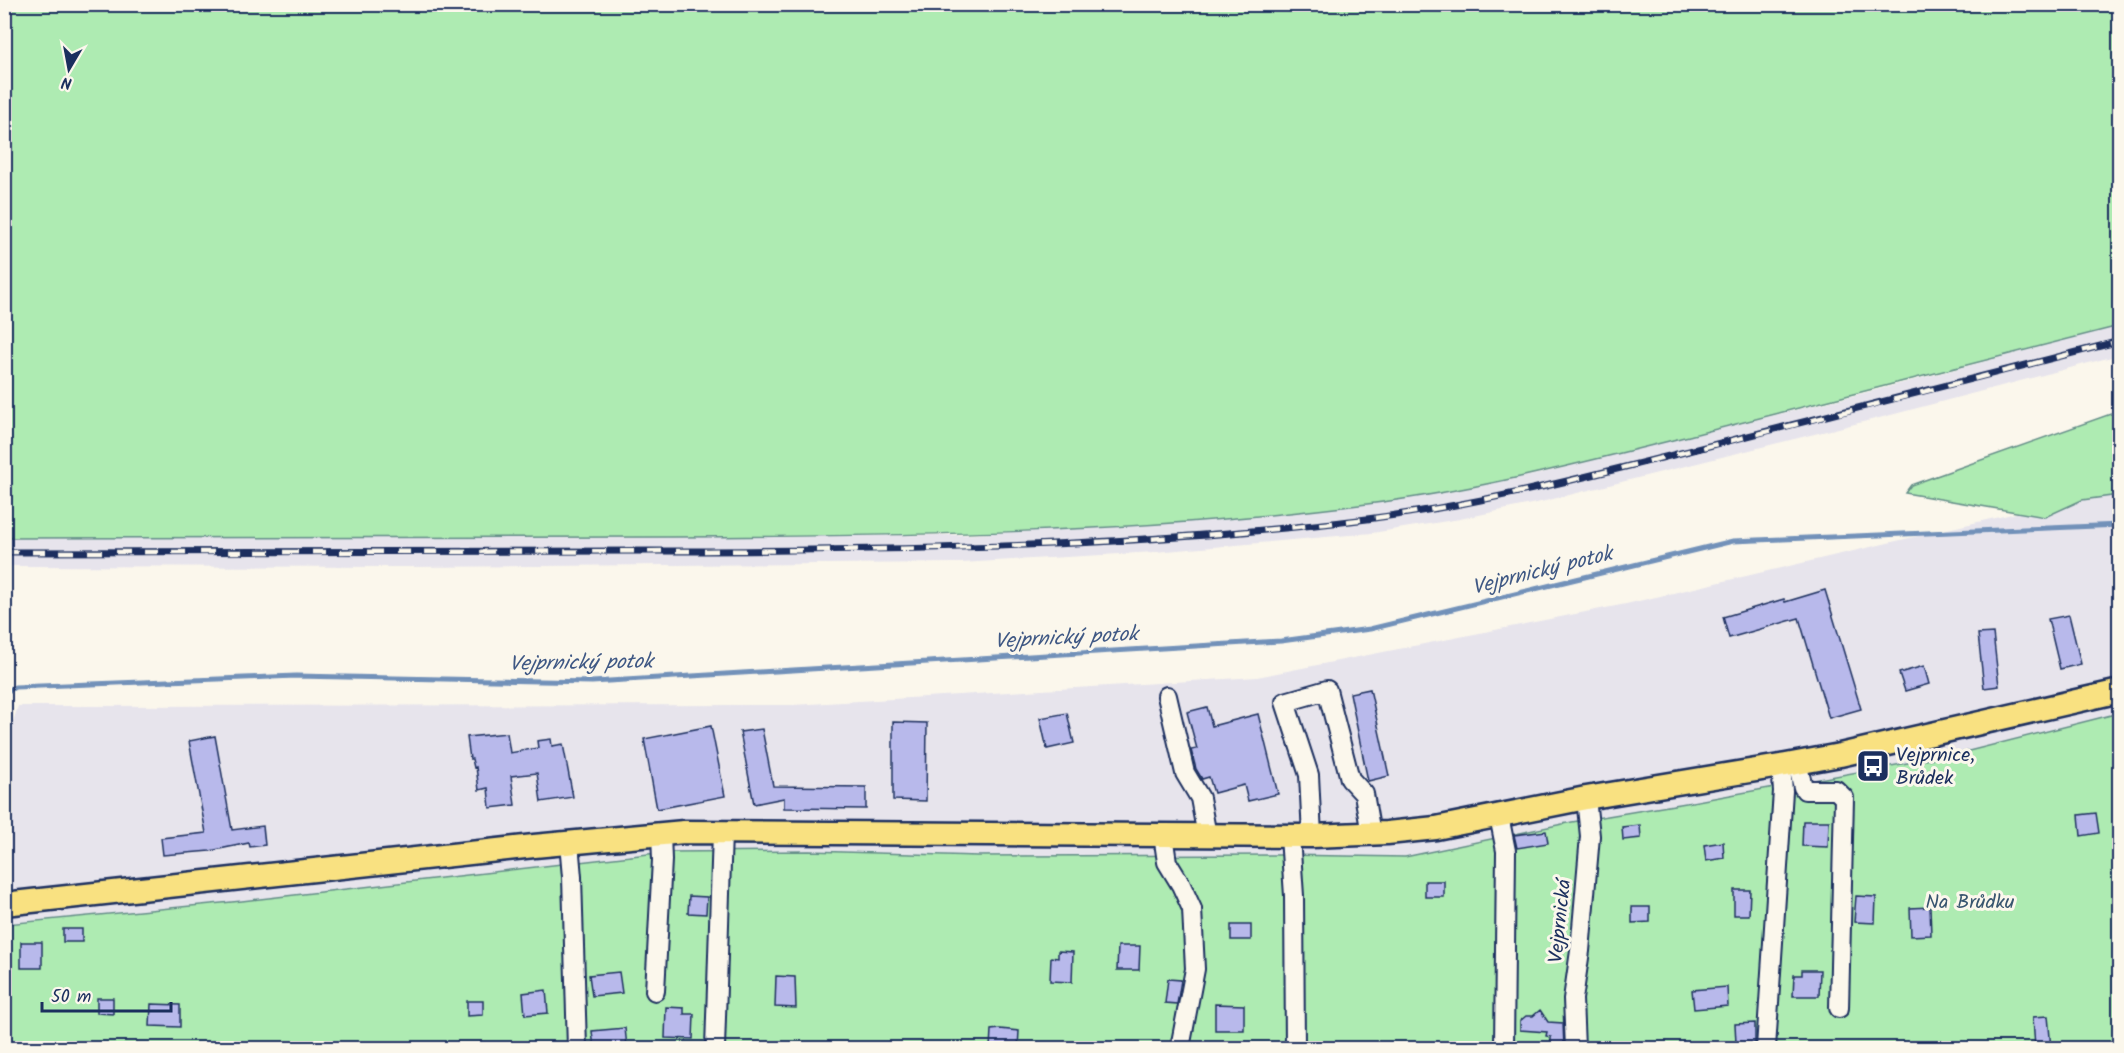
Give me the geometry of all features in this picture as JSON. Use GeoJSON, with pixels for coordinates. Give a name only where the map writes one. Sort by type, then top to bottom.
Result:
{"type":"FeatureCollection","features":[{"type":"Feature","properties":{"kind":"main road"},"geometry":{"type":"LineString","coordinates":[[4,904],[661,834],[722,832],[1301,836],[1371,834],[1436,828],[1586,798],[1840,755],[2120,691]]}},
{"type":"Feature","properties":{"kind":"street"},"geometry":{"type":"LineString","coordinates":[[1295,1048],[1295,920],[1301,836],[1309,775],[1285,702],[1327,690],[1350,778],[1364,794],[1371,834]]}},
{"type":"Feature","properties":{"kind":"street"},"geometry":{"type":"LineString","coordinates":[[1167,696],[1185,773],[1200,798],[1207,836]]}},
{"type":"Feature","properties":{"kind":"street"},"geometry":{"type":"LineString","coordinates":[[1789,765],[1805,790],[1836,790],[1844,798],[1839,1008]]}},
{"type":"Feature","properties":{"kind":"street"},"geometry":{"type":"LineString","coordinates":[[1766,1048],[1784,791],[1789,765]]}},
{"type":"Feature","properties":{"kind":"street","name":"Vejprnická"},"geometry":{"type":"LineString","coordinates":[[1575,1048],[1573,999],[1580,951],[1590,836],[1586,798]]}},
{"type":"Feature","properties":{"kind":"street"},"geometry":{"type":"LineString","coordinates":[[1499,816],[1506,851],[1504,1048]]}},
{"type":"Feature","properties":{"kind":"street"},"geometry":{"type":"LineString","coordinates":[[715,1048],[722,832]]}},
{"type":"Feature","properties":{"kind":"street"},"geometry":{"type":"LineString","coordinates":[[655,991],[662,860],[661,834]]}},
{"type":"Feature","properties":{"kind":"street"},"geometry":{"type":"LineString","coordinates":[[1163,835],[1167,862],[1192,909],[1195,969],[1180,1048]]}},
{"type":"Feature","properties":{"kind":"street"},"geometry":{"type":"LineString","coordinates":[[570,843],[577,1048]]}},
{"type":"Feature","properties":{"kind":"shaded area"},"geometry":{"type":"Polygon","coordinates":[[[2119,326],[2119,355],[1887,416],[1545,501],[1460,519],[1372,533],[1155,552],[961,563],[404,567],[5,566],[4,538],[960,535],[1263,516],[1455,491],[1538,474],[1880,389],[2119,326]]]}},
{"type":"Feature","properties":{"kind":"shaded area"},"geometry":{"type":"Polygon","coordinates":[[[2119,489],[2119,713],[1957,754],[1572,822],[1405,857],[978,856],[809,851],[666,852],[242,901],[6,924],[12,885],[8,820],[11,728],[18,706],[793,705],[1257,677],[1626,604],[2119,489]]]}},
{"type":"Feature","properties":{"kind":"green space"},"geometry":{"type":"Polygon","coordinates":[[[4,5],[2119,5],[2119,326],[1531,474],[1408,498],[1280,514],[1106,527],[845,536],[5,538],[4,5]]]}},
{"type":"Feature","properties":{"kind":"green space"},"geometry":{"type":"Polygon","coordinates":[[[2119,411],[2119,495],[2082,500],[2045,517],[1905,493],[1911,485],[2119,411]]]}},
{"type":"Feature","properties":{"kind":"green space","name":"Na Brůdku"},"geometry":{"type":"Polygon","coordinates":[[[2119,713],[2119,1048],[5,1048],[5,904],[9,904],[7,924],[242,901],[666,852],[809,851],[978,856],[1405,857],[1572,822],[1957,754],[2119,713]]]}},
{"type":"Feature","properties":{"kind":"building"},"geometry":{"type":"Polygon","coordinates":[[[1825,590],[1861,709],[1829,718],[1799,618],[1729,638],[1723,617],[1825,590]]]}},
{"type":"Feature","properties":{"kind":"building"},"geometry":{"type":"Polygon","coordinates":[[[2069,615],[2081,664],[2060,669],[2048,619],[2069,615]]]}},
{"type":"Feature","properties":{"kind":"building"},"geometry":{"type":"Polygon","coordinates":[[[1993,633],[1999,686],[1984,688],[1978,634],[1993,633]]]}},
{"type":"Feature","properties":{"kind":"building"},"geometry":{"type":"Polygon","coordinates":[[[1924,666],[1929,684],[1905,691],[1899,673],[1924,666]]]}},
{"type":"Feature","properties":{"kind":"building"},"geometry":{"type":"Polygon","coordinates":[[[1370,689],[1389,776],[1368,781],[1350,693],[1370,689]]]}},
{"type":"Feature","properties":{"kind":"building"},"geometry":{"type":"Polygon","coordinates":[[[1207,707],[1212,726],[1258,714],[1278,794],[1248,801],[1244,785],[1214,793],[1209,777],[1202,779],[1196,769],[1191,750],[1197,749],[1187,712],[1207,707]]]}},
{"type":"Feature","properties":{"kind":"building"},"geometry":{"type":"Polygon","coordinates":[[[1067,713],[1074,743],[1047,749],[1040,718],[1067,713]]]}},
{"type":"Feature","properties":{"kind":"building"},"geometry":{"type":"Polygon","coordinates":[[[893,722],[927,723],[926,801],[893,800],[893,722]]]}},
{"type":"Feature","properties":{"kind":"building"},"geometry":{"type":"Polygon","coordinates":[[[711,726],[725,796],[657,809],[644,739],[711,726]]]}},
{"type":"Feature","properties":{"kind":"building"},"geometry":{"type":"Polygon","coordinates":[[[762,729],[773,786],[866,787],[866,809],[784,808],[784,798],[754,804],[740,732],[762,729]]]}},
{"type":"Feature","properties":{"kind":"building"},"geometry":{"type":"Polygon","coordinates":[[[507,733],[510,753],[538,748],[537,741],[551,739],[552,746],[563,744],[573,797],[541,802],[537,773],[511,776],[515,805],[490,808],[488,788],[479,790],[476,767],[474,768],[472,759],[470,759],[467,737],[507,733]]]}},
{"type":"Feature","properties":{"kind":"building"},"geometry":{"type":"Polygon","coordinates":[[[215,736],[232,830],[263,826],[265,845],[250,847],[249,843],[210,851],[163,855],[161,838],[206,833],[189,741],[215,736]]]}},
{"type":"Feature","properties":{"kind":"building"},"geometry":{"type":"Polygon","coordinates":[[[2096,813],[2099,833],[2081,836],[2079,815],[2096,813]]]}},
{"type":"Feature","properties":{"kind":"building"},"geometry":{"type":"Polygon","coordinates":[[[1803,821],[1829,821],[1828,847],[1802,846],[1803,821]]]}},
{"type":"Feature","properties":{"kind":"building"},"geometry":{"type":"Polygon","coordinates":[[[1640,825],[1641,838],[1623,840],[1622,827],[1640,825]]]}},
{"type":"Feature","properties":{"kind":"building"},"geometry":{"type":"Polygon","coordinates":[[[1546,831],[1548,843],[1517,848],[1514,835],[1546,831]]]}},
{"type":"Feature","properties":{"kind":"building"},"geometry":{"type":"Polygon","coordinates":[[[1723,842],[1724,858],[1706,861],[1704,845],[1723,842]]]}},
{"type":"Feature","properties":{"kind":"building"},"geometry":{"type":"Polygon","coordinates":[[[1425,881],[1444,881],[1444,897],[1425,897],[1425,881]]]}},
{"type":"Feature","properties":{"kind":"building"},"geometry":{"type":"Polygon","coordinates":[[[1734,890],[1750,890],[1749,915],[1734,915],[1734,890]]]}},
{"type":"Feature","properties":{"kind":"building"},"geometry":{"type":"Polygon","coordinates":[[[689,896],[707,897],[706,914],[688,913],[689,896]]]}},
{"type":"Feature","properties":{"kind":"building"},"geometry":{"type":"Polygon","coordinates":[[[1856,896],[1876,897],[1875,923],[1854,922],[1856,896]]]}},
{"type":"Feature","properties":{"kind":"building"},"geometry":{"type":"Polygon","coordinates":[[[1632,907],[1650,907],[1650,922],[1632,923],[1632,907]]]}},
{"type":"Feature","properties":{"kind":"building"},"geometry":{"type":"Polygon","coordinates":[[[1930,907],[1931,935],[1911,936],[1910,908],[1930,907]]]}},
{"type":"Feature","properties":{"kind":"building"},"geometry":{"type":"Polygon","coordinates":[[[1231,925],[1251,925],[1251,940],[1231,940],[1231,925]]]}},
{"type":"Feature","properties":{"kind":"building"},"geometry":{"type":"Polygon","coordinates":[[[63,929],[82,929],[82,942],[63,942],[63,929]]]}},
{"type":"Feature","properties":{"kind":"building"},"geometry":{"type":"Polygon","coordinates":[[[21,942],[42,942],[42,968],[21,968],[21,942]]]}},
{"type":"Feature","properties":{"kind":"building"},"geometry":{"type":"Polygon","coordinates":[[[1118,946],[1140,946],[1139,970],[1117,970],[1118,946]]]}},
{"type":"Feature","properties":{"kind":"building"},"geometry":{"type":"Polygon","coordinates":[[[1058,951],[1073,952],[1072,982],[1050,981],[1051,957],[1058,958],[1058,951]]]}},
{"type":"Feature","properties":{"kind":"building"},"geometry":{"type":"Polygon","coordinates":[[[1802,970],[1820,970],[1819,996],[1793,996],[1794,975],[1802,975],[1802,970]]]}},
{"type":"Feature","properties":{"kind":"building"},"geometry":{"type":"Polygon","coordinates":[[[619,972],[622,993],[592,996],[589,975],[619,972]]]}},
{"type":"Feature","properties":{"kind":"building"},"geometry":{"type":"Polygon","coordinates":[[[776,976],[795,977],[796,1008],[775,1007],[776,976]]]}},
{"type":"Feature","properties":{"kind":"building"},"geometry":{"type":"Polygon","coordinates":[[[1168,979],[1181,980],[1177,1004],[1165,1003],[1168,979]]]}},
{"type":"Feature","properties":{"kind":"building"},"geometry":{"type":"Polygon","coordinates":[[[1727,987],[1728,1006],[1694,1009],[1692,990],[1727,987]]]}},
{"type":"Feature","properties":{"kind":"building"},"geometry":{"type":"Polygon","coordinates":[[[546,990],[548,1013],[525,1015],[523,993],[546,990]]]}},
{"type":"Feature","properties":{"kind":"building"},"geometry":{"type":"Polygon","coordinates":[[[97,998],[113,998],[113,1014],[97,1013],[97,998]]]}},
{"type":"Feature","properties":{"kind":"building"},"geometry":{"type":"Polygon","coordinates":[[[467,1001],[483,1001],[483,1015],[467,1016],[467,1001]]]}},
{"type":"Feature","properties":{"kind":"building"},"geometry":{"type":"Polygon","coordinates":[[[151,1004],[180,1005],[180,1027],[150,1026],[151,1004]]]}},
{"type":"Feature","properties":{"kind":"building"},"geometry":{"type":"Polygon","coordinates":[[[1215,1004],[1244,1005],[1244,1030],[1215,1030],[1215,1004]]]}},
{"type":"Feature","properties":{"kind":"building"},"geometry":{"type":"Polygon","coordinates":[[[666,1007],[684,1008],[684,1014],[694,1014],[693,1039],[665,1038],[666,1007]]]}},
{"type":"Feature","properties":{"kind":"building"},"geometry":{"type":"Polygon","coordinates":[[[1540,1010],[1548,1022],[1563,1023],[1564,1048],[1551,1048],[1551,1037],[1546,1036],[1547,1032],[1520,1030],[1520,1021],[1526,1016],[1533,1016],[1540,1010]]]}},
{"type":"Feature","properties":{"kind":"building"},"geometry":{"type":"Polygon","coordinates":[[[2048,1016],[2051,1048],[2035,1048],[2033,1017],[2048,1016]]]}},
{"type":"Feature","properties":{"kind":"building"},"geometry":{"type":"Polygon","coordinates":[[[1755,1023],[1755,1043],[1736,1043],[1735,1024],[1755,1023]]]}},
{"type":"Feature","properties":{"kind":"building"},"geometry":{"type":"Polygon","coordinates":[[[625,1028],[627,1047],[594,1048],[592,1031],[625,1028]]]}},
{"type":"Feature","properties":{"kind":"building"},"geometry":{"type":"Polygon","coordinates":[[[991,1030],[1019,1031],[1018,1048],[990,1048],[991,1030]]]}},
{"type":"Feature","properties":{"kind":"waterway","name":"Vejprnický potok"},"geometry":{"type":"LineString","coordinates":[[4,693],[15,687],[296,676],[592,682],[1281,641],[1370,629],[1733,541],[2120,525]]}},
{"type":"Feature","properties":{"kind":"railway"},"geometry":{"type":"LineString","coordinates":[[4,552],[853,550],[1111,541],[1282,528],[1408,513],[1531,489],[2120,341]]}},
{"type":"Feature","properties":{"kind":"place","name":"Vejprnice, Brůdek"},"geometry":{"type":"Point","coordinates":[1873,766]}}]}
